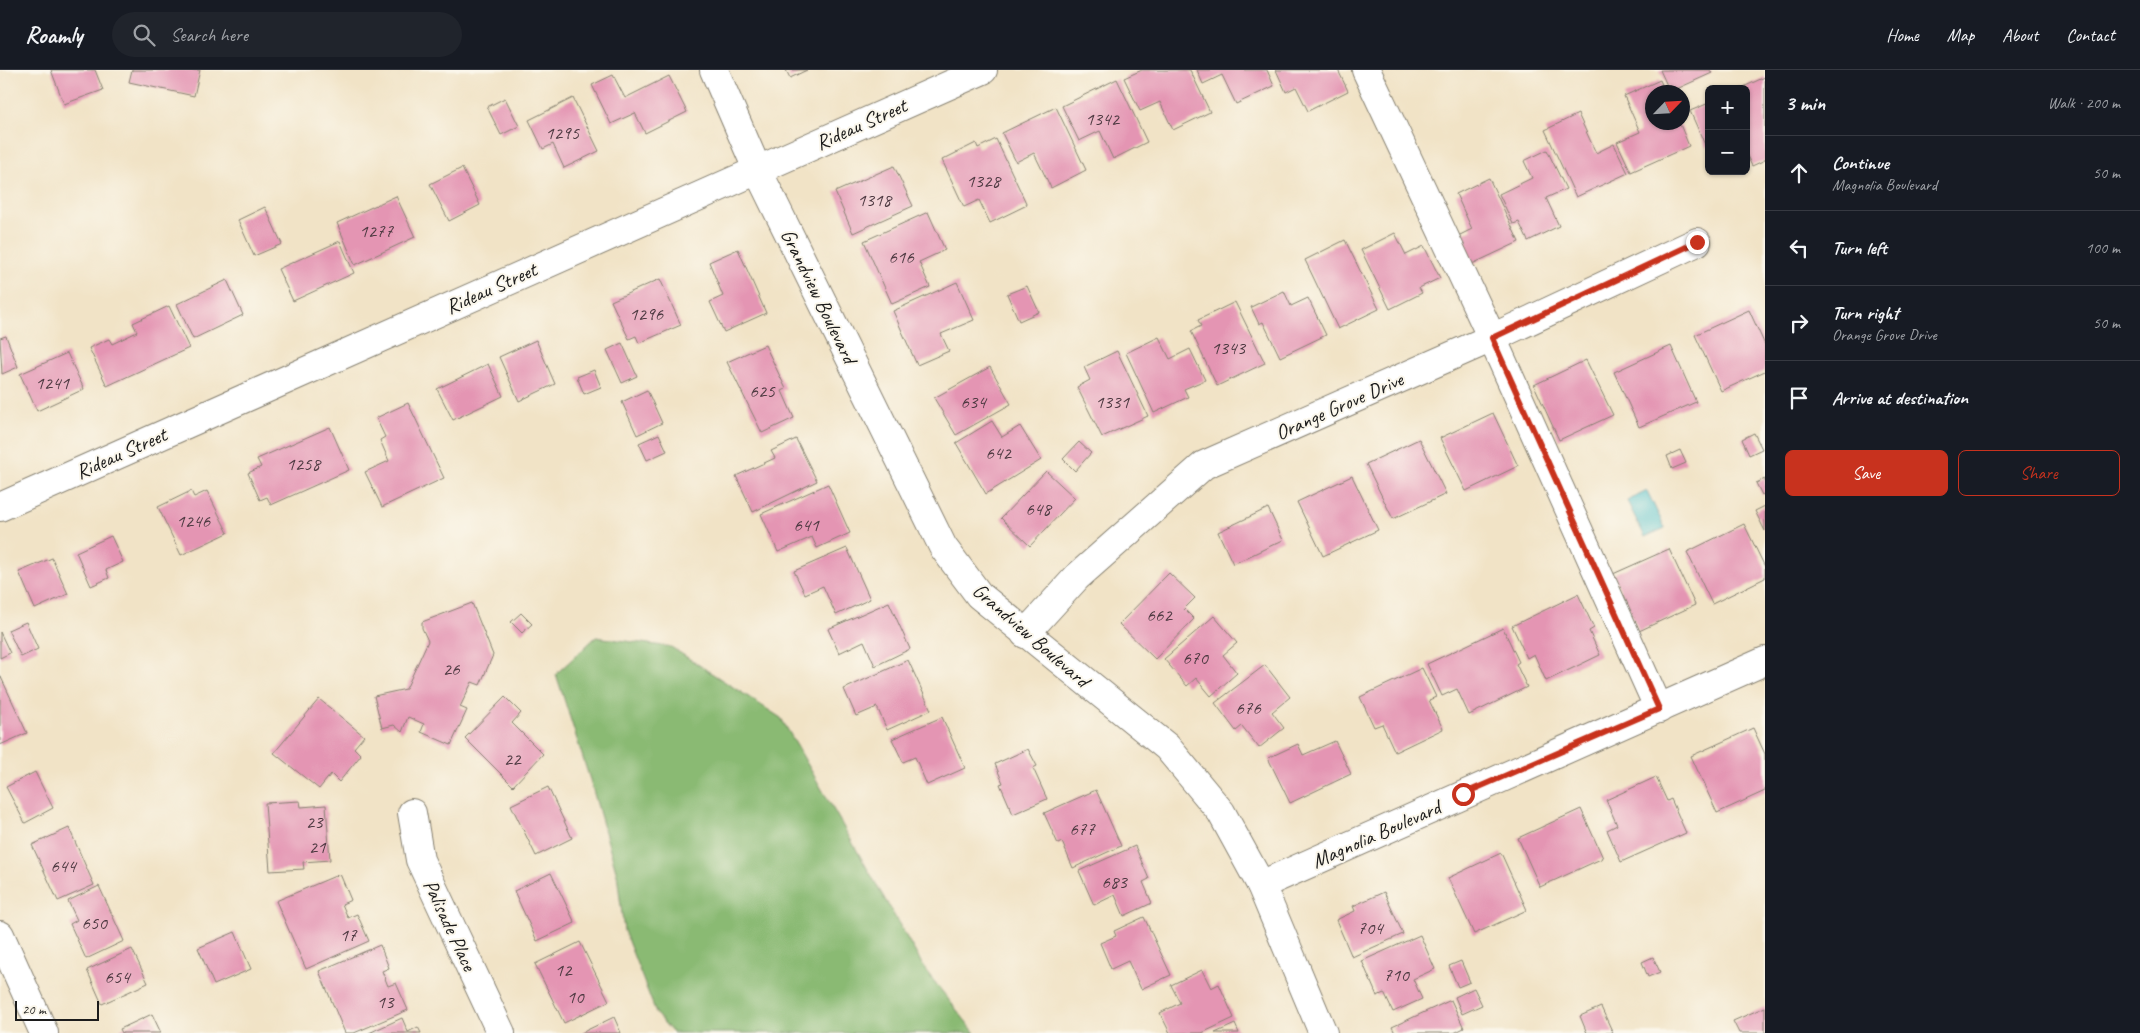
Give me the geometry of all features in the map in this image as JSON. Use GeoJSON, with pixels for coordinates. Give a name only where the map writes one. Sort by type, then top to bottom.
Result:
{"type":"FeatureCollection","features":[{"type":"Feature","properties":{"kind":"street","name":"Grandview Boulevard"},"geometry":{"type":"LineString","coordinates":[[714,70],[757,169],[943,547],[979,596],[1167,748],[1221,812],[1261,885],[1323,1033]]}},
{"type":"Feature","properties":{"kind":"street","name":"Rideau Street"},"geometry":{"type":"LineString","coordinates":[[0,507],[983,70]]}},
{"type":"Feature","properties":{"kind":"street"},"geometry":{"type":"LineString","coordinates":[[1366,70],[1492,338],[1659,709]]}},
{"type":"Feature","properties":{"kind":"street","name":"Orange Grove Drive"},"geometry":{"type":"LineString","coordinates":[[1025,634],[1078,577],[1204,465],[1492,338],[1697,242]]}},
{"type":"Feature","properties":{"kind":"street","name":"Magnolia Boulevard"},"geometry":{"type":"LineString","coordinates":[[1261,885],[1765,661]]}},
{"type":"Feature","properties":{"kind":"street","name":"Palisade Place"},"geometry":{"type":"LineString","coordinates":[[412,813],[420,860],[501,1033]]}},
{"type":"Feature","properties":{"kind":"street"},"geometry":{"type":"LineString","coordinates":[[0,935],[44,1033]]}},
{"type":"Feature","properties":{"kind":"green space"},"geometry":{"type":"Polygon","coordinates":[[[596,637],[671,647],[781,718],[926,971],[975,1033],[673,1033],[657,1015],[624,931],[617,874],[591,783],[556,674],[596,637]]]}},
{"type":"Feature","properties":{"kind":"water"},"geometry":{"type":"Polygon","coordinates":[[[1647,491],[1665,528],[1645,537],[1627,501],[1647,491]]]}},
{"type":"Feature","properties":{"kind":"building"},"geometry":{"type":"Polygon","coordinates":[[[51,70],[95,70],[103,90],[64,104],[51,70]]]}},
{"type":"Feature","properties":{"kind":"building"},"geometry":{"type":"Polygon","coordinates":[[[132,70],[200,70],[194,96],[129,82],[132,70]]]}},
{"type":"Feature","properties":{"kind":"building"},"geometry":{"type":"Polygon","coordinates":[[[786,70],[807,70],[790,78],[786,70]]]}},
{"type":"Feature","properties":{"kind":"building"},"geometry":{"type":"Polygon","coordinates":[[[1142,70],[1190,70],[1210,112],[1173,130],[1160,102],[1140,111],[1124,78],[1142,70]]]}},
{"type":"Feature","properties":{"kind":"building"},"geometry":{"type":"Polygon","coordinates":[[[1197,70],[1267,70],[1274,86],[1236,104],[1222,75],[1203,84],[1197,70]]]}},
{"type":"Feature","properties":{"kind":"building"},"geometry":{"type":"Polygon","coordinates":[[[1276,70],[1338,70],[1348,91],[1308,111],[1296,87],[1286,92],[1276,70]]]}},
{"type":"Feature","properties":{"kind":"building"},"geometry":{"type":"Polygon","coordinates":[[[1660,70],[1710,70],[1712,73],[1685,85],[1667,85],[1660,70]]]}},
{"type":"Feature","properties":{"kind":"building"},"geometry":{"type":"Polygon","coordinates":[[[613,75],[625,98],[669,76],[687,112],[645,133],[635,113],[611,124],[592,85],[613,75]]]}},
{"type":"Feature","properties":{"kind":"building"},"geometry":{"type":"Polygon","coordinates":[[[1765,77],[1765,160],[1752,166],[1750,162],[1750,85],[1748,85],[1765,77]]]}},
{"type":"Feature","properties":{"kind":"building"},"geometry":{"type":"Polygon","coordinates":[[[1117,79],[1147,142],[1113,159],[1100,131],[1079,141],[1062,106],[1117,79]]]}},
{"type":"Feature","properties":{"kind":"building"},"geometry":{"type":"Polygon","coordinates":[[[1660,80],[1662,85],[1649,85],[1660,80]]]}},
{"type":"Feature","properties":{"kind":"building"},"geometry":{"type":"Polygon","coordinates":[[[1645,87],[1645,130],[1682,130],[1689,146],[1631,172],[1617,142],[1640,132],[1624,96],[1645,87]]]}},
{"type":"Feature","properties":{"kind":"building"},"geometry":{"type":"Polygon","coordinates":[[[505,98],[519,126],[501,135],[487,107],[505,98]]]}},
{"type":"Feature","properties":{"kind":"building"},"geometry":{"type":"Polygon","coordinates":[[[573,98],[599,151],[564,168],[553,144],[543,149],[529,120],[573,98]]]}},
{"type":"Feature","properties":{"kind":"building"},"geometry":{"type":"Polygon","coordinates":[[[1705,105],[1705,145],[1690,111],[1705,105]]]}},
{"type":"Feature","properties":{"kind":"building"},"geometry":{"type":"Polygon","coordinates":[[[1056,107],[1086,170],[1051,188],[1034,153],[1016,162],[1002,133],[1056,107]]]}},
{"type":"Feature","properties":{"kind":"building"},"geometry":{"type":"Polygon","coordinates":[[[1578,114],[1596,153],[1614,144],[1628,173],[1576,197],[1545,130],[1578,114]]]}},
{"type":"Feature","properties":{"kind":"building"},"geometry":{"type":"Polygon","coordinates":[[[996,139],[1027,205],[990,223],[979,200],[964,207],[942,160],[976,143],[978,148],[996,139]]]}},
{"type":"Feature","properties":{"kind":"building"},"geometry":{"type":"Polygon","coordinates":[[[1547,150],[1566,189],[1546,198],[1559,226],[1528,241],[1519,222],[1513,224],[1499,194],[1532,178],[1524,161],[1547,150]]]}},
{"type":"Feature","properties":{"kind":"building"},"geometry":{"type":"Polygon","coordinates":[[[894,166],[913,206],[853,233],[835,192],[894,166]]]}},
{"type":"Feature","properties":{"kind":"building"},"geometry":{"type":"Polygon","coordinates":[[[462,168],[480,205],[449,221],[430,184],[462,168]]]}},
{"type":"Feature","properties":{"kind":"building"},"geometry":{"type":"Polygon","coordinates":[[[1489,178],[1519,242],[1472,264],[1458,236],[1472,229],[1456,194],[1489,178]]]}},
{"type":"Feature","properties":{"kind":"building"},"geometry":{"type":"Polygon","coordinates":[[[396,196],[415,237],[355,265],[337,223],[396,196]]]}},
{"type":"Feature","properties":{"kind":"building"},"geometry":{"type":"Polygon","coordinates":[[[265,207],[282,244],[254,256],[238,220],[265,207]]]}},
{"type":"Feature","properties":{"kind":"building"},"geometry":{"type":"Polygon","coordinates":[[[928,212],[945,250],[919,262],[930,287],[892,304],[864,241],[928,212]]]}},
{"type":"Feature","properties":{"kind":"building"},"geometry":{"type":"Polygon","coordinates":[[[1395,233],[1406,255],[1424,246],[1440,278],[1419,288],[1422,293],[1390,309],[1361,250],[1395,233]]]}},
{"type":"Feature","properties":{"kind":"building"},"geometry":{"type":"Polygon","coordinates":[[[1345,240],[1379,309],[1338,329],[1305,260],[1345,240]]]}},
{"type":"Feature","properties":{"kind":"building"},"geometry":{"type":"Polygon","coordinates":[[[340,241],[354,273],[293,301],[278,269],[340,241]]]}},
{"type":"Feature","properties":{"kind":"building"},"geometry":{"type":"Polygon","coordinates":[[[738,249],[766,313],[724,332],[710,302],[723,296],[709,262],[738,249]]]}},
{"type":"Feature","properties":{"kind":"building"},"geometry":{"type":"Polygon","coordinates":[[[660,279],[681,325],[639,343],[636,336],[629,339],[611,301],[660,279]]]}},
{"type":"Feature","properties":{"kind":"building"},"geometry":{"type":"Polygon","coordinates":[[[227,280],[243,315],[193,339],[177,304],[227,280]]]}},
{"type":"Feature","properties":{"kind":"building"},"geometry":{"type":"Polygon","coordinates":[[[957,282],[974,320],[941,334],[949,351],[917,365],[893,311],[957,282]]]}},
{"type":"Feature","properties":{"kind":"building"},"geometry":{"type":"Polygon","coordinates":[[[1027,286],[1039,312],[1019,321],[1007,294],[1027,286]]]}},
{"type":"Feature","properties":{"kind":"building"},"geometry":{"type":"Polygon","coordinates":[[[1284,291],[1291,306],[1308,298],[1326,335],[1280,357],[1263,322],[1259,324],[1251,307],[1284,291]]]}},
{"type":"Feature","properties":{"kind":"building"},"geometry":{"type":"Polygon","coordinates":[[[1235,302],[1265,363],[1217,386],[1191,331],[1201,326],[1198,320],[1235,302]]]}},
{"type":"Feature","properties":{"kind":"building"},"geometry":{"type":"Polygon","coordinates":[[[169,306],[189,348],[107,386],[89,348],[109,339],[112,344],[137,332],[133,323],[169,306]]]}},
{"type":"Feature","properties":{"kind":"building"},"geometry":{"type":"Polygon","coordinates":[[[1749,310],[1765,345],[1765,371],[1721,391],[1695,335],[1749,310]]]}},
{"type":"Feature","properties":{"kind":"building"},"geometry":{"type":"Polygon","coordinates":[[[6,336],[18,367],[2,374],[0,338],[6,336]]]}},
{"type":"Feature","properties":{"kind":"building"},"geometry":{"type":"Polygon","coordinates":[[[1159,337],[1170,359],[1190,349],[1205,380],[1184,389],[1188,397],[1154,413],[1126,353],[1159,337]]]}},
{"type":"Feature","properties":{"kind":"building"},"geometry":{"type":"Polygon","coordinates":[[[536,340],[555,384],[519,401],[499,357],[536,340]]]}},
{"type":"Feature","properties":{"kind":"building"},"geometry":{"type":"Polygon","coordinates":[[[622,343],[637,376],[622,383],[607,350],[622,343]]]}},
{"type":"Feature","properties":{"kind":"building"},"geometry":{"type":"Polygon","coordinates":[[[765,345],[786,389],[782,391],[794,418],[762,433],[727,362],[765,345]]]}},
{"type":"Feature","properties":{"kind":"building"},"geometry":{"type":"Polygon","coordinates":[[[1671,346],[1696,402],[1639,427],[1614,372],[1671,346]]]}},
{"type":"Feature","properties":{"kind":"building"},"geometry":{"type":"Polygon","coordinates":[[[1117,351],[1148,416],[1102,437],[1077,387],[1090,380],[1084,367],[1117,351]]]}},
{"type":"Feature","properties":{"kind":"building"},"geometry":{"type":"Polygon","coordinates":[[[67,353],[84,389],[37,411],[20,374],[67,353]]]}},
{"type":"Feature","properties":{"kind":"building"},"geometry":{"type":"Polygon","coordinates":[[[1586,360],[1613,415],[1559,440],[1534,385],[1586,360]]]}},
{"type":"Feature","properties":{"kind":"building"},"geometry":{"type":"Polygon","coordinates":[[[488,364],[503,396],[453,420],[437,389],[488,364]]]}},
{"type":"Feature","properties":{"kind":"building"},"geometry":{"type":"Polygon","coordinates":[[[990,367],[1011,404],[956,435],[934,398],[990,367]]]}},
{"type":"Feature","properties":{"kind":"building"},"geometry":{"type":"Polygon","coordinates":[[[594,370],[601,387],[584,394],[577,377],[594,370]]]}},
{"type":"Feature","properties":{"kind":"building"},"geometry":{"type":"Polygon","coordinates":[[[647,390],[662,423],[637,435],[622,402],[647,390]]]}},
{"type":"Feature","properties":{"kind":"building"},"geometry":{"type":"Polygon","coordinates":[[[408,403],[444,478],[382,507],[365,472],[389,461],[380,440],[385,437],[376,418],[408,403]]]}},
{"type":"Feature","properties":{"kind":"building"},"geometry":{"type":"Polygon","coordinates":[[[1493,413],[1518,466],[1466,491],[1440,438],[1493,413]]]}},
{"type":"Feature","properties":{"kind":"building"},"geometry":{"type":"Polygon","coordinates":[[[992,421],[1002,437],[1020,426],[1041,460],[986,494],[956,443],[992,421]]]}},
{"type":"Feature","properties":{"kind":"building"},"geometry":{"type":"Polygon","coordinates":[[[330,427],[349,470],[271,505],[267,497],[260,500],[248,473],[261,467],[257,459],[330,427]]]}},
{"type":"Feature","properties":{"kind":"building"},"geometry":{"type":"Polygon","coordinates":[[[1754,433],[1762,449],[1749,455],[1742,439],[1754,433]]]}},
{"type":"Feature","properties":{"kind":"building"},"geometry":{"type":"Polygon","coordinates":[[[659,434],[667,451],[647,460],[639,443],[659,434]]]}},
{"type":"Feature","properties":{"kind":"building"},"geometry":{"type":"Polygon","coordinates":[[[796,439],[817,481],[753,512],[736,476],[775,458],[771,451],[796,439]]]}},
{"type":"Feature","properties":{"kind":"building"},"geometry":{"type":"Polygon","coordinates":[[[1419,439],[1446,494],[1393,519],[1366,464],[1419,439]]]}},
{"type":"Feature","properties":{"kind":"building"},"geometry":{"type":"Polygon","coordinates":[[[1079,442],[1091,453],[1075,471],[1063,459],[1079,442]]]}},
{"type":"Feature","properties":{"kind":"building"},"geometry":{"type":"Polygon","coordinates":[[[1680,450],[1686,463],[1672,469],[1667,456],[1680,450]]]}},
{"type":"Feature","properties":{"kind":"building"},"geometry":{"type":"Polygon","coordinates":[[[1046,471],[1075,498],[1030,546],[1001,518],[1046,471]]]}},
{"type":"Feature","properties":{"kind":"building"},"geometry":{"type":"Polygon","coordinates":[[[1352,476],[1378,530],[1323,556],[1297,502],[1352,476]]]}},
{"type":"Feature","properties":{"kind":"building"},"geometry":{"type":"Polygon","coordinates":[[[1765,479],[1765,493],[1762,495],[1756,483],[1765,479]]]}},
{"type":"Feature","properties":{"kind":"building"},"geometry":{"type":"Polygon","coordinates":[[[828,484],[850,533],[817,548],[812,537],[778,552],[761,514],[828,484]]]}},
{"type":"Feature","properties":{"kind":"building"},"geometry":{"type":"Polygon","coordinates":[[[191,491],[194,497],[207,491],[228,533],[181,555],[158,507],[191,491]]]}},
{"type":"Feature","properties":{"kind":"building"},"geometry":{"type":"Polygon","coordinates":[[[1765,506],[1765,531],[1755,511],[1765,506]]]}},
{"type":"Feature","properties":{"kind":"building"},"geometry":{"type":"Polygon","coordinates":[[[1268,508],[1283,540],[1233,564],[1218,532],[1268,508]]]}},
{"type":"Feature","properties":{"kind":"building"},"geometry":{"type":"Polygon","coordinates":[[[1744,524],[1765,567],[1765,578],[1712,604],[1687,552],[1744,524]]]}},
{"type":"Feature","properties":{"kind":"building"},"geometry":{"type":"Polygon","coordinates":[[[111,536],[123,562],[106,570],[109,578],[91,586],[76,552],[111,536]]]}},
{"type":"Feature","properties":{"kind":"building"},"geometry":{"type":"Polygon","coordinates":[[[847,548],[870,599],[836,615],[823,586],[805,594],[794,571],[847,548]]]}},
{"type":"Feature","properties":{"kind":"building"},"geometry":{"type":"Polygon","coordinates":[[[1669,549],[1695,605],[1639,631],[1613,574],[1669,549]]]}},
{"type":"Feature","properties":{"kind":"building"},"geometry":{"type":"Polygon","coordinates":[[[52,558],[68,594],[35,609],[19,572],[52,558]]]}},
{"type":"Feature","properties":{"kind":"building"},"geometry":{"type":"Polygon","coordinates":[[[1169,573],[1195,598],[1184,609],[1194,619],[1155,659],[1119,624],[1169,573]]]}},
{"type":"Feature","properties":{"kind":"building"},"geometry":{"type":"Polygon","coordinates":[[[1578,594],[1594,628],[1589,631],[1600,655],[1546,681],[1534,654],[1527,658],[1512,626],[1578,594]]]}},
{"type":"Feature","properties":{"kind":"building"},"geometry":{"type":"Polygon","coordinates":[[[889,602],[910,649],[875,666],[864,641],[839,653],[828,629],[889,602]]]}},
{"type":"Feature","properties":{"kind":"building"},"geometry":{"type":"Polygon","coordinates":[[[472,603],[493,655],[480,685],[472,682],[460,707],[467,710],[451,745],[421,732],[424,724],[408,717],[402,732],[394,725],[382,728],[374,696],[406,689],[428,641],[422,628],[422,622],[472,603]]]}},
{"type":"Feature","properties":{"kind":"building"},"geometry":{"type":"Polygon","coordinates":[[[521,613],[532,624],[522,633],[511,622],[521,613]]]}},
{"type":"Feature","properties":{"kind":"building"},"geometry":{"type":"Polygon","coordinates":[[[1214,616],[1237,643],[1223,655],[1237,673],[1211,696],[1196,678],[1187,686],[1164,659],[1214,616]]]}},
{"type":"Feature","properties":{"kind":"building"},"geometry":{"type":"Polygon","coordinates":[[[26,622],[38,649],[21,657],[8,630],[26,622]]]}},
{"type":"Feature","properties":{"kind":"building"},"geometry":{"type":"Polygon","coordinates":[[[1503,628],[1519,662],[1516,664],[1527,687],[1469,715],[1457,689],[1442,696],[1427,664],[1503,628]]]}},
{"type":"Feature","properties":{"kind":"building"},"geometry":{"type":"Polygon","coordinates":[[[0,632],[10,653],[0,658],[0,632]]]}},
{"type":"Feature","properties":{"kind":"building"},"geometry":{"type":"Polygon","coordinates":[[[908,660],[931,710],[887,730],[877,707],[856,716],[844,689],[908,660]]]}},
{"type":"Feature","properties":{"kind":"building"},"geometry":{"type":"Polygon","coordinates":[[[1265,665],[1290,697],[1272,712],[1284,728],[1259,748],[1242,726],[1236,731],[1215,703],[1265,665]]]}},
{"type":"Feature","properties":{"kind":"building"},"geometry":{"type":"Polygon","coordinates":[[[1422,668],[1436,697],[1429,700],[1443,729],[1395,752],[1382,724],[1374,727],[1360,697],[1422,668]]]}},
{"type":"Feature","properties":{"kind":"building"},"geometry":{"type":"Polygon","coordinates":[[[0,675],[27,733],[0,745],[0,675]]]}},
{"type":"Feature","properties":{"kind":"building"},"geometry":{"type":"Polygon","coordinates":[[[505,697],[521,713],[512,723],[543,754],[513,786],[465,738],[505,697]]]}},
{"type":"Feature","properties":{"kind":"building"},"geometry":{"type":"Polygon","coordinates":[[[319,699],[364,736],[354,748],[361,755],[339,782],[331,774],[319,789],[274,753],[319,699]]]}},
{"type":"Feature","properties":{"kind":"building"},"geometry":{"type":"Polygon","coordinates":[[[942,717],[965,768],[927,785],[915,757],[903,762],[892,739],[942,717]]]}},
{"type":"Feature","properties":{"kind":"building"},"geometry":{"type":"Polygon","coordinates":[[[1753,728],[1765,754],[1765,791],[1717,813],[1691,756],[1753,728]]]}},
{"type":"Feature","properties":{"kind":"building"},"geometry":{"type":"Polygon","coordinates":[[[1335,741],[1351,774],[1290,803],[1268,758],[1298,744],[1303,755],[1335,741]]]}},
{"type":"Feature","properties":{"kind":"building"},"geometry":{"type":"Polygon","coordinates":[[[1028,749],[1037,766],[1033,768],[1047,799],[1013,814],[1000,784],[1003,783],[995,764],[1028,749]]]}},
{"type":"Feature","properties":{"kind":"building"},"geometry":{"type":"Polygon","coordinates":[[[35,772],[53,808],[25,823],[6,787],[35,772]]]}},
{"type":"Feature","properties":{"kind":"building"},"geometry":{"type":"Polygon","coordinates":[[[1656,777],[1667,801],[1671,799],[1686,833],[1621,862],[1607,830],[1617,825],[1606,800],[1656,777]]]}},
{"type":"Feature","properties":{"kind":"building"},"geometry":{"type":"Polygon","coordinates":[[[548,787],[572,838],[536,856],[511,805],[548,787]]]}},
{"type":"Feature","properties":{"kind":"building"},"geometry":{"type":"Polygon","coordinates":[[[1096,790],[1121,846],[1073,868],[1062,842],[1058,844],[1044,813],[1096,790]]]}},
{"type":"Feature","properties":{"kind":"building"},"geometry":{"type":"Polygon","coordinates":[[[300,801],[301,807],[326,805],[330,860],[303,862],[304,869],[270,871],[265,803],[300,801]]]}},
{"type":"Feature","properties":{"kind":"building"},"geometry":{"type":"Polygon","coordinates":[[[1581,809],[1603,858],[1540,887],[1518,838],[1581,809]]]}},
{"type":"Feature","properties":{"kind":"building"},"geometry":{"type":"Polygon","coordinates":[[[69,828],[94,885],[58,901],[32,845],[69,828]]]}},
{"type":"Feature","properties":{"kind":"building"},"geometry":{"type":"Polygon","coordinates":[[[1135,846],[1149,879],[1143,882],[1152,903],[1124,916],[1115,895],[1094,905],[1079,871],[1135,846]]]}},
{"type":"Feature","properties":{"kind":"building"},"geometry":{"type":"Polygon","coordinates":[[[1501,853],[1527,910],[1474,934],[1448,878],[1501,853]]]}},
{"type":"Feature","properties":{"kind":"building"},"geometry":{"type":"Polygon","coordinates":[[[551,873],[575,923],[537,941],[514,891],[551,873]]]}},
{"type":"Feature","properties":{"kind":"building"},"geometry":{"type":"Polygon","coordinates":[[[340,874],[351,900],[342,904],[348,918],[357,914],[369,941],[306,969],[276,901],[340,874]]]}},
{"type":"Feature","properties":{"kind":"building"},"geometry":{"type":"Polygon","coordinates":[[[99,886],[124,941],[86,959],[70,924],[77,920],[68,901],[99,886]]]}},
{"type":"Feature","properties":{"kind":"building"},"geometry":{"type":"Polygon","coordinates":[[[1384,892],[1403,934],[1352,957],[1336,920],[1355,911],[1353,906],[1384,892]]]}},
{"type":"Feature","properties":{"kind":"building"},"geometry":{"type":"Polygon","coordinates":[[[1144,917],[1171,975],[1141,989],[1128,961],[1111,969],[1100,943],[1116,936],[1114,931],[1144,917]]]}},
{"type":"Feature","properties":{"kind":"building"},"geometry":{"type":"Polygon","coordinates":[[[235,932],[251,969],[214,985],[198,948],[235,932]]]}},
{"type":"Feature","properties":{"kind":"building"},"geometry":{"type":"Polygon","coordinates":[[[1420,935],[1435,969],[1413,979],[1422,999],[1393,1012],[1384,993],[1377,996],[1362,961],[1420,935]]]}},
{"type":"Feature","properties":{"kind":"building"},"geometry":{"type":"Polygon","coordinates":[[[580,942],[609,1001],[564,1023],[535,964],[580,942]]]}},
{"type":"Feature","properties":{"kind":"building"},"geometry":{"type":"Polygon","coordinates":[[[380,945],[389,968],[382,971],[388,986],[396,983],[408,1010],[354,1033],[345,1033],[319,971],[380,945]]]}},
{"type":"Feature","properties":{"kind":"building"},"geometry":{"type":"Polygon","coordinates":[[[132,949],[148,983],[102,1004],[87,970],[132,949]]]}},
{"type":"Feature","properties":{"kind":"building"},"geometry":{"type":"Polygon","coordinates":[[[1653,957],[1660,972],[1648,977],[1642,962],[1653,957]]]}},
{"type":"Feature","properties":{"kind":"building"},"geometry":{"type":"Polygon","coordinates":[[[1461,961],[1470,982],[1458,987],[1449,966],[1461,961]]]}},
{"type":"Feature","properties":{"kind":"building"},"geometry":{"type":"Polygon","coordinates":[[[1202,970],[1211,988],[1219,984],[1234,1018],[1202,1033],[1170,1033],[1160,1013],[1180,1003],[1171,985],[1202,970]]]}},
{"type":"Feature","properties":{"kind":"building"},"geometry":{"type":"Polygon","coordinates":[[[1474,988],[1482,1005],[1462,1014],[1455,997],[1474,988]]]}},
{"type":"Feature","properties":{"kind":"building"},"geometry":{"type":"Polygon","coordinates":[[[1451,1000],[1464,1028],[1454,1033],[1395,1033],[1392,1027],[1451,1000]]]}},
{"type":"Feature","properties":{"kind":"building"},"geometry":{"type":"Polygon","coordinates":[[[1601,1007],[1613,1033],[1587,1033],[1580,1016],[1601,1007]]]}},
{"type":"Feature","properties":{"kind":"building"},"geometry":{"type":"Polygon","coordinates":[[[1765,1007],[1765,1033],[1739,1033],[1733,1021],[1765,1007]]]}},
{"type":"Feature","properties":{"kind":"building"},"geometry":{"type":"Polygon","coordinates":[[[152,1014],[161,1033],[122,1033],[120,1029],[152,1014]]]}},
{"type":"Feature","properties":{"kind":"building"},"geometry":{"type":"Polygon","coordinates":[[[614,1017],[621,1033],[581,1033],[614,1017]]]}},
{"type":"Feature","properties":{"kind":"building"},"geometry":{"type":"Polygon","coordinates":[[[402,1018],[408,1032],[418,1027],[421,1033],[369,1033],[402,1018]]]}},
{"type":"Feature","properties":{"kind":"building"},"geometry":{"type":"Polygon","coordinates":[[[1235,1024],[1239,1033],[1215,1033],[1235,1024]]]}},
{"type":"Feature","properties":{"kind":"route"},"geometry":{"type":"LineString","coordinates":[[1463,794],[1659,709],[1492,338],[1697,242]]}}]}
